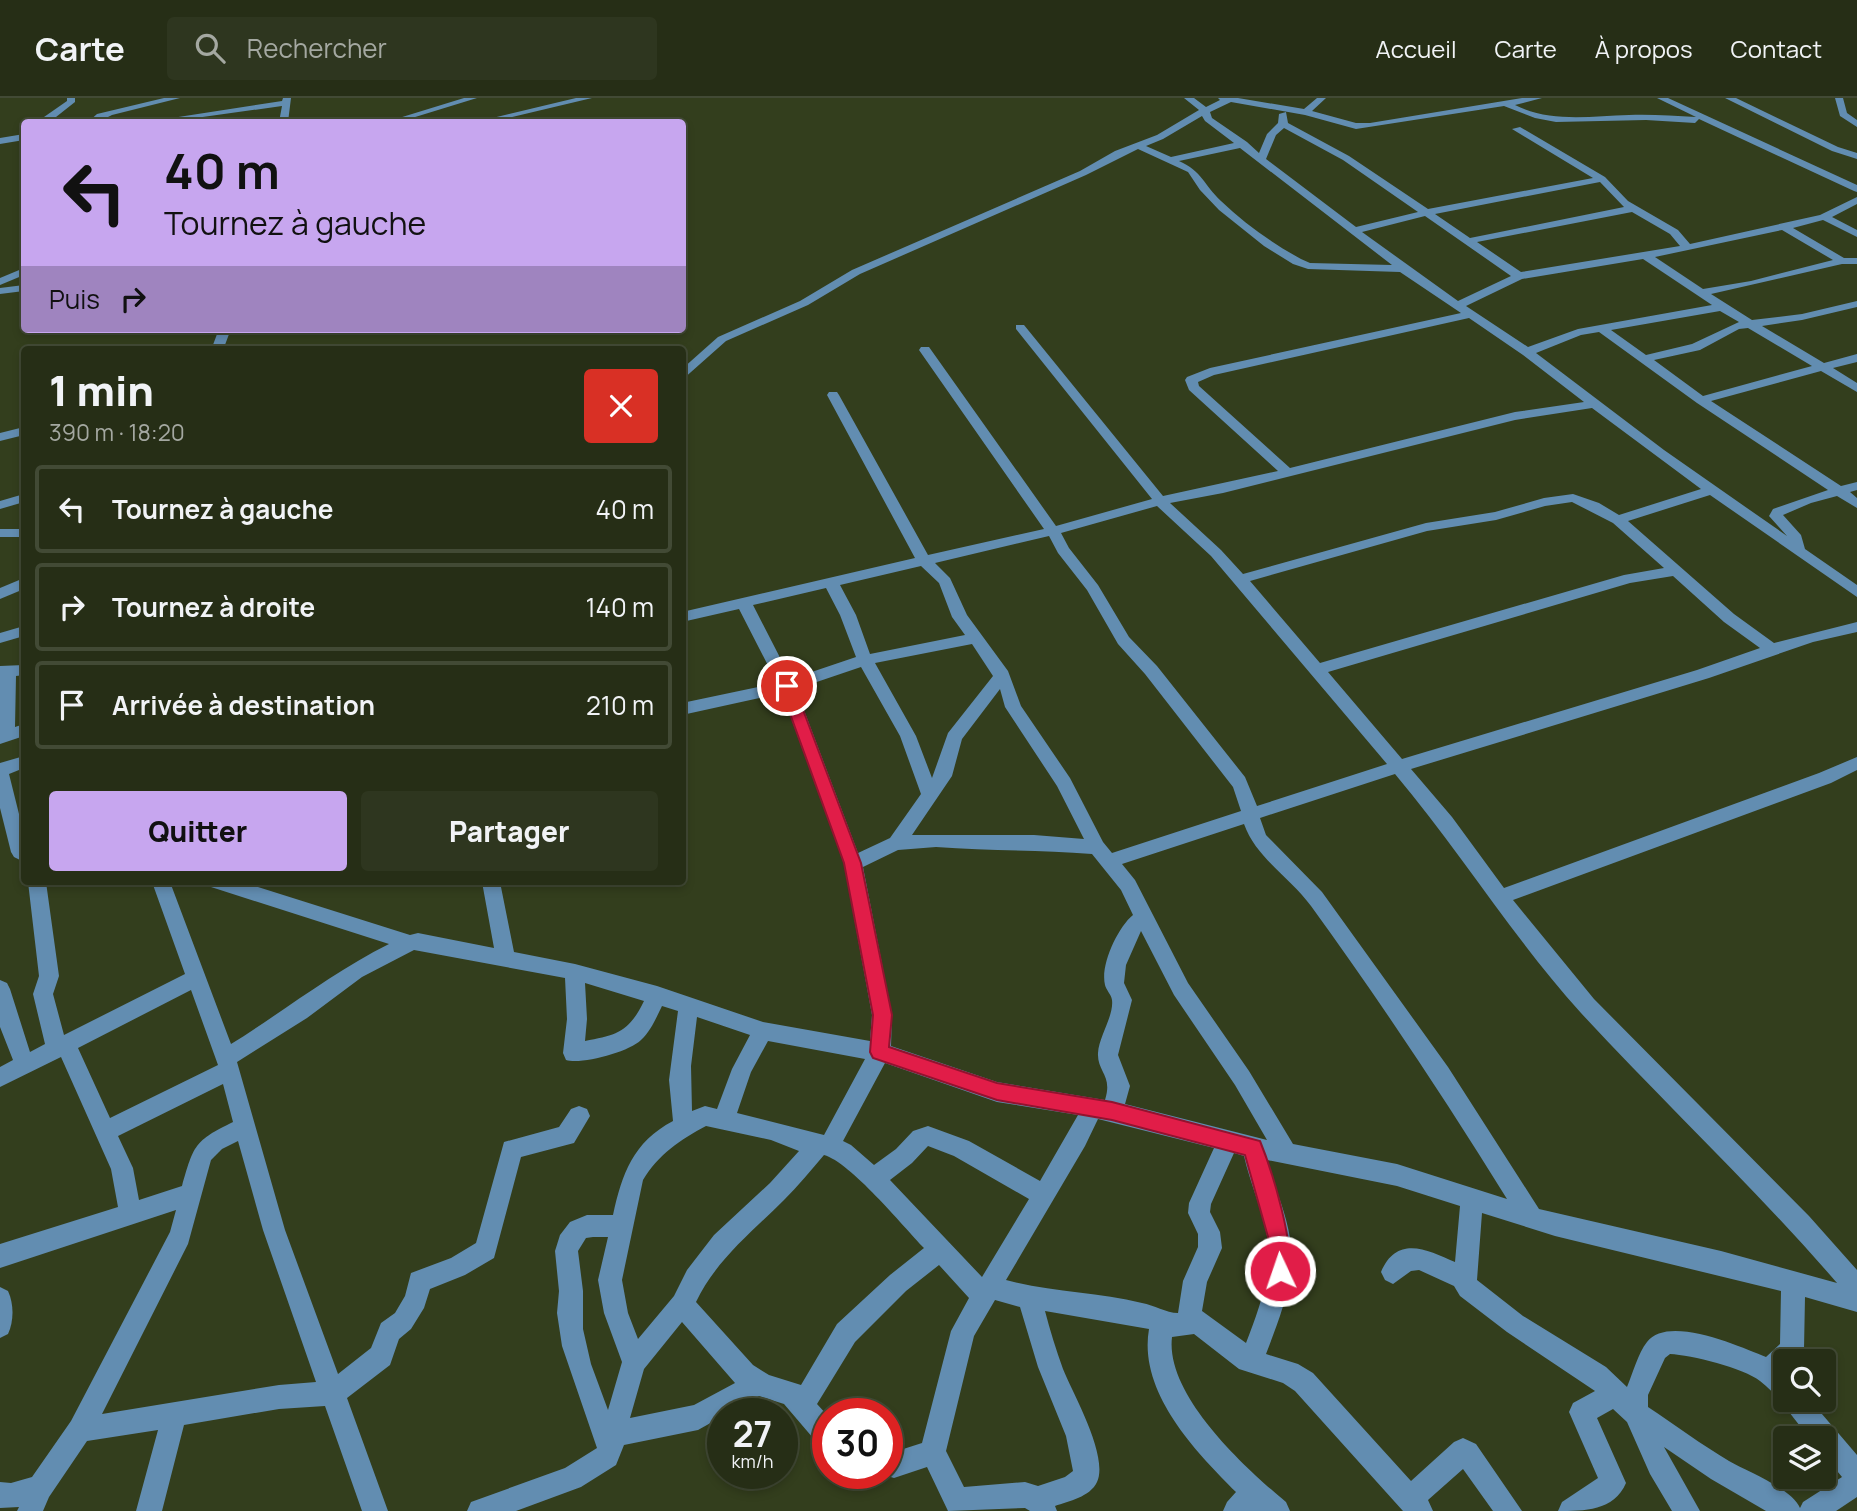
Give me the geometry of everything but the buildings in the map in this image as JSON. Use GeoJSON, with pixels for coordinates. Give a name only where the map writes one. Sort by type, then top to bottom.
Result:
{"type":"FeatureCollection","features":[{"type":"Feature","properties":{"kind":"street"},"geometry":{"type":"LineString","coordinates":[[47,119],[71,102],[71,98]]}},
{"type":"Feature","properties":{"kind":"street"},"geometry":{"type":"LineString","coordinates":[[96,119],[110,113],[176,98]]}},
{"type":"Feature","properties":{"kind":"street"},"geometry":{"type":"LineString","coordinates":[[401,119],[473,98]]}},
{"type":"Feature","properties":{"kind":"street"},"geometry":{"type":"LineString","coordinates":[[494,119],[588,98]]}},
{"type":"Feature","properties":{"kind":"street"},"geometry":{"type":"LineString","coordinates":[[1188,98],[1205,110],[1208,119],[1244,144],[1403,269],[1527,352],[1712,490],[1857,592]]}},
{"type":"Feature","properties":{"kind":"street"},"geometry":{"type":"LineString","coordinates":[[686,372],[722,339],[804,303],[856,272],[1040,193],[1160,136],[1227,98],[1306,112],[1356,126],[1370,126],[1538,98]]}},
{"type":"Feature","properties":{"kind":"street"},"geometry":{"type":"LineString","coordinates":[[1306,112],[1322,98]]}},
{"type":"Feature","properties":{"kind":"street"},"geometry":{"type":"LineString","coordinates":[[1661,98],[1857,189]]}},
{"type":"Feature","properties":{"kind":"street"},"geometry":{"type":"LineString","coordinates":[[1729,98],[1823,143],[1857,156]]}},
{"type":"Feature","properties":{"kind":"street"},"geometry":{"type":"LineString","coordinates":[[1839,98],[1843,114],[1857,124]]}},
{"type":"Feature","properties":{"kind":"street"},"geometry":{"type":"LineString","coordinates":[[170,119],[287,101],[284,119]]}},
{"type":"Feature","properties":{"kind":"street"},"geometry":{"type":"LineString","coordinates":[[1505,103],[1525,114],[1553,119],[1646,117],[1709,120]]}},
{"type":"Feature","properties":{"kind":"street"},"geometry":{"type":"LineString","coordinates":[[1455,104],[1465,110]]}},
{"type":"Feature","properties":{"kind":"street"},"geometry":{"type":"LineString","coordinates":[[1261,159],[1272,134],[1283,124],[1284,108]]}},
{"type":"Feature","properties":{"kind":"street"},"geometry":{"type":"LineString","coordinates":[[1758,127],[1783,123]]}},
{"type":"Feature","properties":{"kind":"street"},"geometry":{"type":"LineString","coordinates":[[1283,124],[1346,158],[1519,276]]}},
{"type":"Feature","properties":{"kind":"street"},"geometry":{"type":"LineString","coordinates":[[1734,130],[1746,128]]}},
{"type":"Feature","properties":{"kind":"street"},"geometry":{"type":"LineString","coordinates":[[1517,129],[1551,146],[1602,179],[1632,209],[1650,216],[1674,232],[1687,247]]}},
{"type":"Feature","properties":{"kind":"street"},"geometry":{"type":"LineString","coordinates":[[0,141],[21,138]]}},
{"type":"Feature","properties":{"kind":"street"},"geometry":{"type":"LineString","coordinates":[[1823,143],[1857,145]]}},
{"type":"Feature","properties":{"kind":"street"},"geometry":{"type":"LineString","coordinates":[[1170,160],[1244,144]]}},
{"type":"Feature","properties":{"kind":"street"},"geometry":{"type":"LineString","coordinates":[[1137,145],[1191,170],[1197,175],[1202,187],[1228,211],[1296,263],[1308,266],[1403,269]]}},
{"type":"Feature","properties":{"kind":"street"},"geometry":{"type":"LineString","coordinates":[[1844,165],[1857,162]]}},
{"type":"Feature","properties":{"kind":"street"},"geometry":{"type":"LineString","coordinates":[[1819,171],[1832,168]]}},
{"type":"Feature","properties":{"kind":"street"},"geometry":{"type":"LineString","coordinates":[[1354,231],[1425,213],[1602,179]]}},
{"type":"Feature","properties":{"kind":"street"},"geometry":{"type":"LineString","coordinates":[[1456,307],[1519,276],[1784,227],[1824,217],[1857,200]]}},
{"type":"Feature","properties":{"kind":"street"},"geometry":{"type":"LineString","coordinates":[[1468,241],[1632,209]]}},
{"type":"Feature","properties":{"kind":"street"},"geometry":{"type":"LineString","coordinates":[[1824,217],[1857,234]]}},
{"type":"Feature","properties":{"kind":"street"},"geometry":{"type":"LineString","coordinates":[[1784,227],[1842,261]]}},
{"type":"Feature","properties":{"kind":"street"},"geometry":{"type":"LineString","coordinates":[[1645,254],[1722,307],[1857,388]]}},
{"type":"Feature","properties":{"kind":"street"},"geometry":{"type":"LineString","coordinates":[[1700,293],[1751,284],[1842,261],[1857,261]]}},
{"type":"Feature","properties":{"kind":"street"},"geometry":{"type":"LineString","coordinates":[[0,282],[21,272]]}},
{"type":"Feature","properties":{"kind":"street"},"geometry":{"type":"LineString","coordinates":[[0,291],[21,288]]}},
{"type":"Feature","properties":{"kind":"street"},"geometry":{"type":"LineString","coordinates":[[1642,359],[1696,347],[1727,330],[1857,304]]}},
{"type":"Feature","properties":{"kind":"street"},"geometry":{"type":"LineString","coordinates":[[1527,352],[1556,339],[1722,307]]}},
{"type":"Feature","properties":{"kind":"street"},"geometry":{"type":"LineString","coordinates":[[1288,473],[1193,387],[1191,380],[1210,372],[1468,315]]}},
{"type":"Feature","properties":{"kind":"street"},"geometry":{"type":"LineString","coordinates":[[1020,327],[1160,501],[1216,553],[1446,822],[1501,897],[1587,1005],[1801,1224],[1857,1289]]}},
{"type":"Feature","properties":{"kind":"street"},"geometry":{"type":"LineString","coordinates":[[1602,329],[1701,400],[1857,503]]}},
{"type":"Feature","properties":{"kind":"street"},"geometry":{"type":"LineString","coordinates":[[925,350],[1053,531],[1063,550],[1093,588],[1119,634],[1151,670],[1239,782],[1248,799],[1249,815],[1260,840],[1315,897],[1441,1074],[1532,1218]]}},
{"type":"Feature","properties":{"kind":"street"},"geometry":{"type":"LineString","coordinates":[[1701,400],[1857,358]]}},
{"type":"Feature","properties":{"kind":"street"},"geometry":{"type":"LineString","coordinates":[[833,395],[923,560],[945,581],[956,611],[1002,675],[1013,707],[1064,783],[1103,854],[1128,885],[1181,989],[1242,1078],[1287,1154]]}},
{"type":"Feature","properties":{"kind":"street"},"geometry":{"type":"LineString","coordinates":[[686,616],[1053,531],[1160,501],[1288,473],[1515,416],[1595,404]]}},
{"type":"Feature","properties":{"kind":"street"},"geometry":{"type":"LineString","coordinates":[[2,438],[21,432]]}},
{"type":"Feature","properties":{"kind":"street"},"geometry":{"type":"LineString","coordinates":[[1799,550],[1794,535],[1776,513],[1806,500],[1857,486]]}},
{"type":"Feature","properties":{"kind":"street"},"geometry":{"type":"LineString","coordinates":[[1618,520],[1712,490]]}},
{"type":"Feature","properties":{"kind":"street"},"geometry":{"type":"LineString","coordinates":[[1238,580],[1426,527],[1496,516],[1544,502],[1573,498],[1618,520],[1729,618],[1770,648]]}},
{"type":"Feature","properties":{"kind":"street"},"geometry":{"type":"LineString","coordinates":[[0,506],[21,499]]}},
{"type":"Feature","properties":{"kind":"street"},"geometry":{"type":"LineString","coordinates":[[0,533],[21,533]]}},
{"type":"Feature","properties":{"kind":"street"},"geometry":{"type":"LineString","coordinates":[[1316,670],[1629,578],[1677,571]]}},
{"type":"Feature","properties":{"kind":"street"},"geometry":{"type":"LineString","coordinates":[[831,583],[848,615],[865,660],[908,736],[929,794]]}},
{"type":"Feature","properties":{"kind":"street"},"geometry":{"type":"LineString","coordinates":[[0,594],[21,584]]}},
{"type":"Feature","properties":{"kind":"street"},"geometry":{"type":"LineString","coordinates":[[480,1511],[582,1474],[603,1461],[613,1441],[634,1362],[682,1304],[695,1278],[722,1243],[825,1145],[880,1052],[882,1015],[853,863],[787,686],[744,603]]}},
{"type":"Feature","properties":{"kind":"street"},"geometry":{"type":"LineString","coordinates":[[853,863],[896,843],[936,840],[984,844],[1034,842],[1103,854],[1249,815],[1398,765],[1685,680],[1805,637],[1857,627]]}},
{"type":"Feature","properties":{"kind":"street"},"geometry":{"type":"LineString","coordinates":[[0,638],[21,632]]}},
{"type":"Feature","properties":{"kind":"street"},"geometry":{"type":"LineString","coordinates":[[686,708],[762,694],[865,660],[976,638]]}},
{"type":"Feature","properties":{"kind":"street"},"geometry":{"type":"LineString","coordinates":[[11,671],[3,700],[3,737],[21,731]]}},
{"type":"Feature","properties":{"kind":"street"},"geometry":{"type":"LineString","coordinates":[[896,843],[943,776],[954,737],[1002,675]]}},
{"type":"Feature","properties":{"kind":"street"},"geometry":{"type":"LineString","coordinates":[[3,700],[21,695]]}},
{"type":"Feature","properties":{"kind":"street"},"geometry":{"type":"LineString","coordinates":[[21,763],[0,771],[21,853]]}},
{"type":"Feature","properties":{"kind":"street"},"geometry":{"type":"LineString","coordinates":[[1501,897],[1857,764]]}},
{"type":"Feature","properties":{"kind":"street"},"geometry":{"type":"LineString","coordinates":[[37,885],[49,976],[43,994],[62,1047],[106,1131],[121,1168],[131,1214]]}},
{"type":"Feature","properties":{"kind":"street"},"geometry":{"type":"LineString","coordinates":[[162,885],[228,1064],[274,1230],[375,1511]]}},
{"type":"Feature","properties":{"kind":"street"},"geometry":{"type":"LineString","coordinates":[[227,885],[410,943]]}},
{"type":"Feature","properties":{"kind":"street"},"geometry":{"type":"LineString","coordinates":[[492,885],[505,957]]}},
{"type":"Feature","properties":{"kind":"street"},"geometry":{"type":"LineString","coordinates":[[1029,1298],[1050,1367],[1080,1446],[1086,1477],[1073,1488],[1041,1505],[1025,1495],[960,1506],[933,1452],[963,1331],[1077,1139],[1102,1109],[1120,1081],[1108,1052],[1122,1000],[1114,983],[1115,965],[1133,926],[1144,918]]}},
{"type":"Feature","properties":{"kind":"street"},"geometry":{"type":"LineString","coordinates":[[106,1131],[228,1064],[355,971],[418,941],[575,972],[689,1005],[763,1031],[880,1052],[997,1091],[1102,1109],[1253,1148],[1396,1175],[1532,1218],[1664,1252],[1721,1263],[1857,1300]]}},
{"type":"Feature","properties":{"kind":"street"},"geometry":{"type":"LineString","coordinates":[[575,972],[577,1019],[573,1053],[627,1041],[639,1032],[657,995]]}},
{"type":"Feature","properties":{"kind":"street"},"geometry":{"type":"LineString","coordinates":[[0,1077],[195,978]]}},
{"type":"Feature","properties":{"kind":"street"},"geometry":{"type":"LineString","coordinates":[[0,989],[9,1024],[24,1063]]}},
{"type":"Feature","properties":{"kind":"street"},"geometry":{"type":"LineString","coordinates":[[685,1126],[678,1104],[678,1086],[689,1005]]}},
{"type":"Feature","properties":{"kind":"street"},"geometry":{"type":"LineString","coordinates":[[724,1120],[742,1069],[763,1031]]}},
{"type":"Feature","properties":{"kind":"street"},"geometry":{"type":"LineString","coordinates":[[80,1430],[279,1397],[334,1393],[380,1356],[389,1331],[403,1321],[416,1300],[419,1281],[457,1267],[486,1250],[512,1149],[566,1136],[579,1116]]}},
{"type":"Feature","properties":{"kind":"street"},"geometry":{"type":"LineString","coordinates":[[634,1362],[616,1313],[610,1283],[620,1227],[639,1165],[685,1126],[705,1116],[771,1130],[800,1141],[825,1145],[844,1152],[939,1250],[987,1291],[1144,1315],[1175,1326],[1199,1322],[1251,1361],[1289,1373],[1304,1382],[1415,1505],[1463,1451],[1508,1511]]}},
{"type":"Feature","properties":{"kind":"street"},"geometry":{"type":"LineString","coordinates":[[0,1495],[35,1500],[80,1430],[180,1236],[201,1155],[215,1142],[246,1127]]}},
{"type":"Feature","properties":{"kind":"street"},"geometry":{"type":"LineString","coordinates":[[873,1179],[904,1157],[921,1138],[928,1136],[961,1148],[1044,1195]]}},
{"type":"Feature","properties":{"kind":"street"},"geometry":{"type":"LineString","coordinates":[[1189,1322],[1195,1281],[1210,1248],[1209,1232],[1199,1213],[1200,1203],[1229,1141]]}},
{"type":"Feature","properties":{"kind":"street"},"geometry":{"type":"LineString","coordinates":[[1251,1361],[1274,1298],[1280,1261],[1278,1237],[1253,1148]]}},
{"type":"Feature","properties":{"kind":"street"},"geometry":{"type":"LineString","coordinates":[[0,1256],[189,1195]]}},
{"type":"Feature","properties":{"kind":"street"},"geometry":{"type":"LineString","coordinates":[[1472,1199],[1466,1279],[1468,1288],[1514,1324],[1591,1372],[1636,1413],[1720,1470],[1788,1511]]}},
{"type":"Feature","properties":{"kind":"street"},"geometry":{"type":"LineString","coordinates":[[613,1441],[599,1422],[581,1368],[569,1315],[571,1294],[565,1259],[568,1247],[579,1229],[593,1226],[620,1227]]}},
{"type":"Feature","properties":{"kind":"street"},"geometry":{"type":"LineString","coordinates":[[803,1405],[846,1333],[898,1283],[939,1250]]}},
{"type":"Feature","properties":{"kind":"street"},"geometry":{"type":"LineString","coordinates":[[1393,1272],[1406,1260],[1419,1258],[1466,1279]]}},
{"type":"Feature","properties":{"kind":"street"},"geometry":{"type":"LineString","coordinates":[[1792,1349],[1793,1284]]}},
{"type":"Feature","properties":{"kind":"street"},"geometry":{"type":"LineString","coordinates":[[0,1299],[0,1326]]}},
{"type":"Feature","properties":{"kind":"street"},"geometry":{"type":"LineString","coordinates":[[682,1304],[744,1374],[759,1383],[785,1390],[812,1416]]}},
{"type":"Feature","properties":{"kind":"street"},"geometry":{"type":"LineString","coordinates":[[1162,1323],[1158,1352],[1171,1389],[1201,1433],[1277,1511]]}},
{"type":"Feature","properties":{"kind":"street"},"geometry":{"type":"LineString","coordinates":[[1687,1511],[1659,1465],[1636,1413],[1636,1395],[1653,1354],[1668,1342],[1690,1343],[1742,1359],[1773,1378]]}},
{"type":"Feature","properties":{"kind":"street"},"geometry":{"type":"LineString","coordinates":[[613,1441],[698,1417],[759,1383]]}},
{"type":"Feature","properties":{"kind":"street"},"geometry":{"type":"LineString","coordinates":[[1571,1511],[1612,1483],[1582,1412],[1602,1402],[1613,1392]]}},
{"type":"Feature","properties":{"kind":"street"},"geometry":{"type":"LineString","coordinates":[[1802,1412],[1854,1486],[1812,1511]]}},
{"type":"Feature","properties":{"kind":"street"},"geometry":{"type":"LineString","coordinates":[[149,1511],[174,1415]]}},
{"type":"Feature","properties":{"kind":"street"},"geometry":{"type":"LineString","coordinates":[[903,1462],[933,1452]]}},
{"type":"Feature","properties":{"kind":"street"},"geometry":{"type":"LineString","coordinates":[[1236,1511],[1255,1491]]}},
{"type":"Feature","properties":{"kind":"route"},"geometry":{"type":"LineString","coordinates":[[787,686],[853,863],[882,1015],[880,1052],[997,1091],[1112,1111],[1253,1148],[1278,1237],[1280,1271]]}}]}
